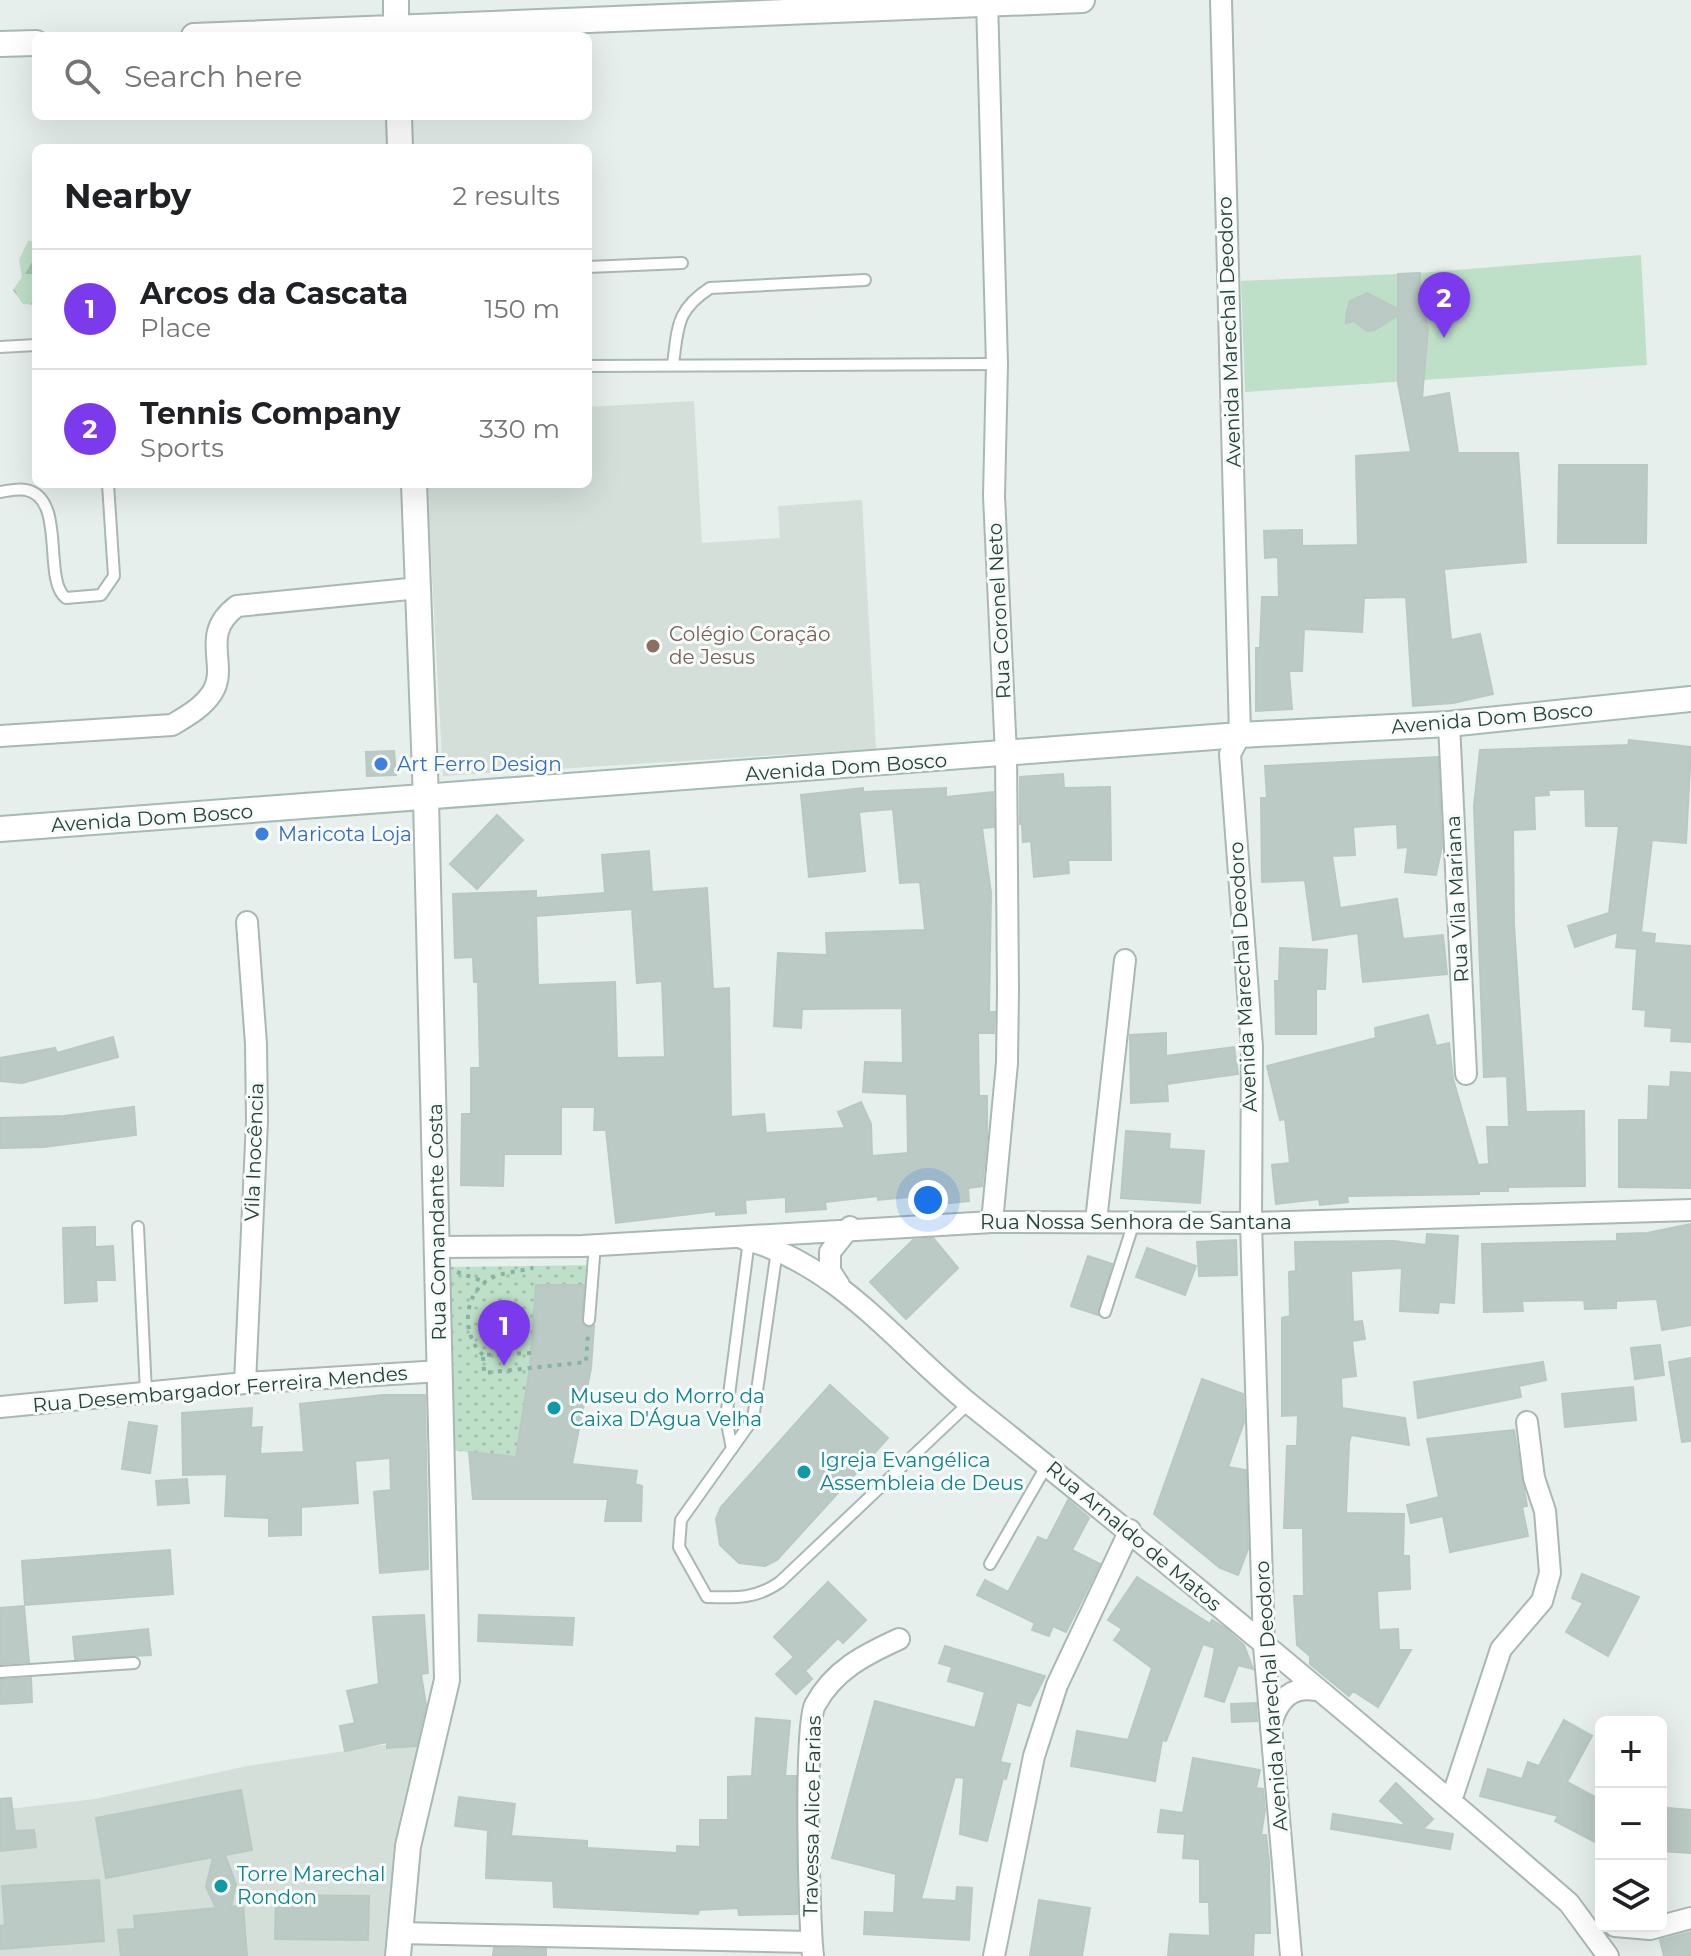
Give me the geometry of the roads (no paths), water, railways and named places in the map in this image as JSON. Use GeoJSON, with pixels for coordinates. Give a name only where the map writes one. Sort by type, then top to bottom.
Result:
{"type":"FeatureCollection","features":[{"type":"Feature","properties":{"kind":"street"},"geometry":{"type":"LineString","coordinates":[[396,0],[396,32],[987,2],[1082,0]]}},
{"type":"Feature","properties":{"kind":"street","name":"Avenida Marechal Deodoro"},"geometry":{"type":"LineString","coordinates":[[1221,0],[1240,735],[1230,754],[1252,1047],[1251,1223],[1264,1646],[1291,1956]]}},
{"type":"Feature","properties":{"kind":"street","name":"Rua Coronel Neto"},"geometry":{"type":"LineString","coordinates":[[987,2],[997,364],[994,496],[1006,755],[1007,1063],[992,1222]]}},
{"type":"Feature","properties":{"kind":"street"},"geometry":{"type":"LineString","coordinates":[[0,44],[32,43]]}},
{"type":"Feature","properties":{"kind":"street"},"geometry":{"type":"LineString","coordinates":[[399,120],[400,144]]}},
{"type":"Feature","properties":{"kind":"street","name":"Rua Comandante Costa"},"geometry":{"type":"LineString","coordinates":[[399,1944],[408,1846],[447,1680],[442,1257],[414,488]]}},
{"type":"Feature","properties":{"kind":"street"},"geometry":{"type":"LineString","coordinates":[[0,736],[172,725],[197,710],[214,691],[218,628],[223,617],[237,606],[419,588]]}},
{"type":"Feature","properties":{"kind":"street","name":"Avenida Dom Bosco"},"geometry":{"type":"LineString","coordinates":[[0,829],[1240,735],[1449,724],[1691,699]]}},
{"type":"Feature","properties":{"kind":"street","name":"Rua Vila Mariana"},"geometry":{"type":"LineString","coordinates":[[1449,724],[1466,1074]]}},
{"type":"Feature","properties":{"kind":"street","name":"Vila Inocência"},"geometry":{"type":"LineString","coordinates":[[245,1383],[257,1121],[256,1044],[247,922]]}},
{"type":"Feature","properties":{"kind":"street"},"geometry":{"type":"LineString","coordinates":[[1096,1221],[1125,960]]}},
{"type":"Feature","properties":{"kind":"street","name":"Rua Nossa Senhora de Santana"},"geometry":{"type":"LineString","coordinates":[[442,1257],[595,1244],[739,1238],[850,1227],[992,1222],[1251,1223],[1691,1210]]}},
{"type":"Feature","properties":{"kind":"street"},"geometry":{"type":"LineString","coordinates":[[839,1285],[830,1271],[830,1252],[850,1227]]}},
{"type":"Feature","properties":{"kind":"street","name":"Rua Arnaldo de Matos"},"geometry":{"type":"LineString","coordinates":[[739,1238],[777,1250],[839,1285],[969,1403],[1130,1530],[1569,1903]]}},
{"type":"Feature","properties":{"kind":"street","name":"Rua Desembargador Ferreira Mendes"},"geometry":{"type":"LineString","coordinates":[[0,1407],[245,1383],[441,1371]]}},
{"type":"Feature","properties":{"kind":"street"},"geometry":{"type":"LineString","coordinates":[[1451,1801],[1501,1649],[1542,1601],[1550,1573],[1545,1511],[1534,1478],[1527,1422]]}},
{"type":"Feature","properties":{"kind":"street"},"geometry":{"type":"LineString","coordinates":[[994,1956],[1034,1756],[1057,1685],[1130,1530]]}},
{"type":"Feature","properties":{"kind":"street","name":"Travessa Alice Farias"},"geometry":{"type":"LineString","coordinates":[[399,1944],[812,1949],[813,1708],[837,1672],[899,1639]]}},
{"type":"Feature","properties":{"kind":"street"},"geometry":{"type":"LineString","coordinates":[[1272,1721],[1280,1703],[1291,1692],[1315,1690]]}},
{"type":"Feature","properties":{"kind":"street"},"geometry":{"type":"LineString","coordinates":[[1569,1903],[1595,1917]]}},
{"type":"Feature","properties":{"kind":"street"},"geometry":{"type":"LineString","coordinates":[[1569,1903],[1608,1956]]}},
{"type":"Feature","properties":{"kind":"street"},"geometry":{"type":"LineString","coordinates":[[1667,1924],[1691,1918]]}},
{"type":"Feature","properties":{"kind":"lane"},"geometry":{"type":"LineString","coordinates":[[592,267],[682,263]]}},
{"type":"Feature","properties":{"kind":"lane"},"geometry":{"type":"LineString","coordinates":[[673,364],[682,313],[692,300],[710,288],[865,280]]}},
{"type":"Feature","properties":{"kind":"lane"},"geometry":{"type":"LineString","coordinates":[[0,347],[32,345]]}},
{"type":"Feature","properties":{"kind":"lane"},"geometry":{"type":"LineString","coordinates":[[592,366],[997,364]]}},
{"type":"Feature","properties":{"kind":"lane"},"geometry":{"type":"LineString","coordinates":[[0,492],[27,490],[41,500],[54,537],[60,593],[66,598],[101,595],[114,576],[108,488]]}},
{"type":"Feature","properties":{"kind":"lane"},"geometry":{"type":"LineString","coordinates":[[1105,1312],[1134,1222]]}},
{"type":"Feature","properties":{"kind":"lane"},"geometry":{"type":"LineString","coordinates":[[138,1227],[146,1392]]}},
{"type":"Feature","properties":{"kind":"lane"},"geometry":{"type":"LineString","coordinates":[[732,1449],[726,1418],[739,1238]]}},
{"type":"Feature","properties":{"kind":"lane"},"geometry":{"type":"LineString","coordinates":[[589,1320],[595,1244]]}},
{"type":"Feature","properties":{"kind":"lane"},"geometry":{"type":"LineString","coordinates":[[777,1250],[753,1419],[681,1520],[679,1547],[707,1597],[744,1598],[763,1594],[780,1582],[969,1403]]}},
{"type":"Feature","properties":{"kind":"lane"},"geometry":{"type":"LineString","coordinates":[[990,1564],[1048,1464]]}},
{"type":"Feature","properties":{"kind":"lane"},"geometry":{"type":"LineString","coordinates":[[0,1672],[134,1663]]}},
{"type":"Feature","properties":{"kind":"place","name":"Tennis Company"},"geometry":{"type":"Point","coordinates":[1444,338]}},
{"type":"Feature","properties":{"kind":"place","name":"Colégio Coração de Jesus"},"geometry":{"type":"Point","coordinates":[653,646]}},
{"type":"Feature","properties":{"kind":"place","name":"Art Ferro Design"},"geometry":{"type":"Point","coordinates":[381,764]}},
{"type":"Feature","properties":{"kind":"place","name":"Maricota Loja"},"geometry":{"type":"Point","coordinates":[262,834]}},
{"type":"Feature","properties":{"kind":"place","name":"Arcos da Cascata"},"geometry":{"type":"Point","coordinates":[504,1366]}},
{"type":"Feature","properties":{"kind":"place","name":"Museu do Morro da Caixa D'Água Velha"},"geometry":{"type":"Point","coordinates":[554,1408]}},
{"type":"Feature","properties":{"kind":"place","name":"Igreja Evangélica Assembleia de Deus"},"geometry":{"type":"Point","coordinates":[804,1472]}},
{"type":"Feature","properties":{"kind":"place","name":"Torre Marechal Rondon"},"geometry":{"type":"Point","coordinates":[221,1886]}}]}
